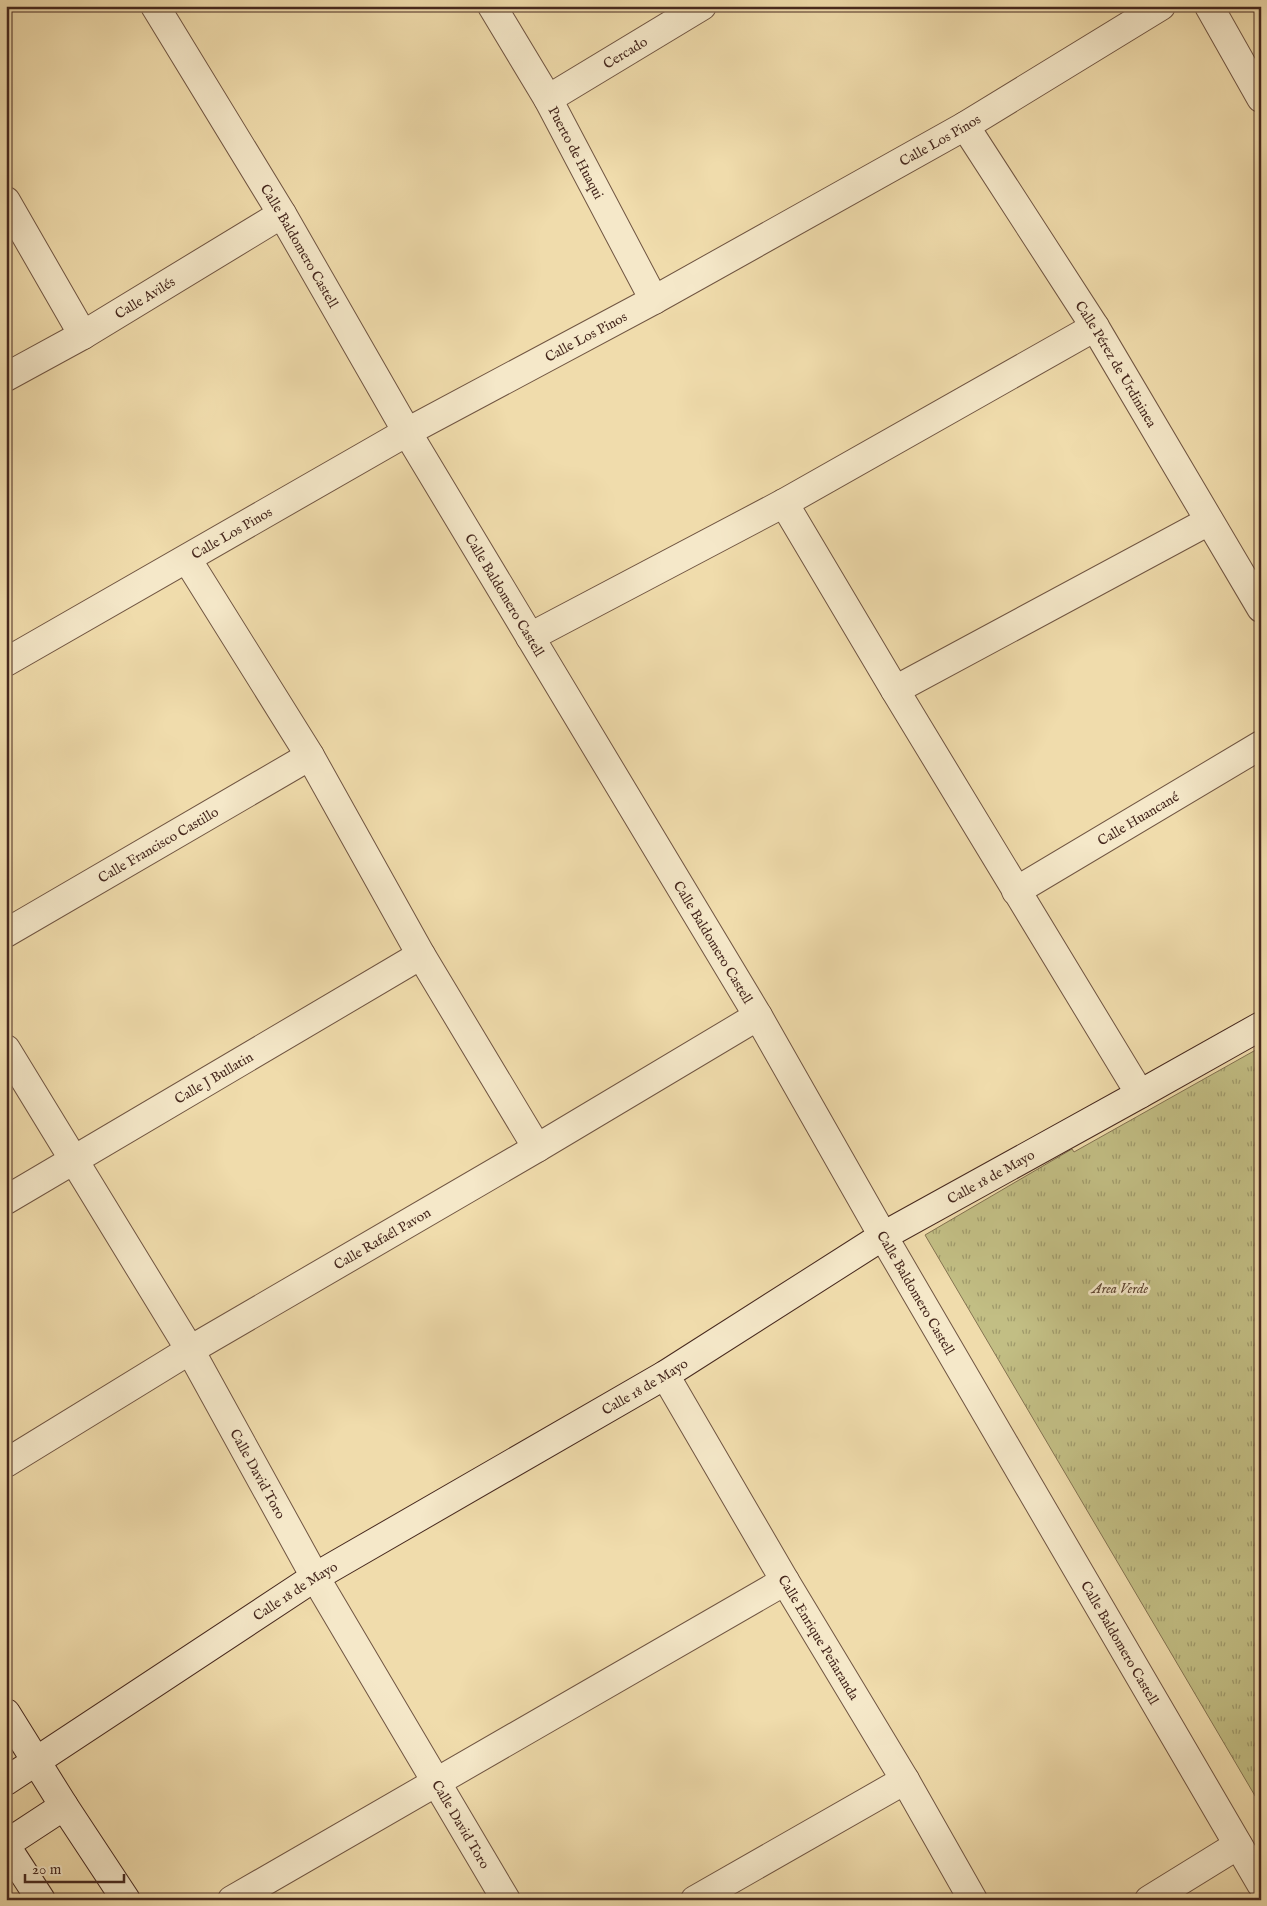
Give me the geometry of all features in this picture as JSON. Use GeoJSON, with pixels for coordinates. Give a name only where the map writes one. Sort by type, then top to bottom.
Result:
{"type":"FeatureCollection","features":[{"type":"Feature","properties":{"kind":"street","name":"Calle Baldomero Castell"},"geometry":{"type":"LineString","coordinates":[[155,6],[282,214],[407,432],[758,1016],[883,1236],[1261,1884]]}},
{"type":"Feature","properties":{"kind":"street","name":"Puerto de Huaqui"},"geometry":{"type":"LineString","coordinates":[[492,6],[548,99],[654,300]]}},
{"type":"Feature","properties":{"kind":"street","name":"Cercado"},"geometry":{"type":"LineString","coordinates":[[548,99],[702,6]]}},
{"type":"Feature","properties":{"kind":"street","name":"Calle Los Pinos"},"geometry":{"type":"LineString","coordinates":[[6,662],[407,432],[654,300],[964,126],[1161,6]]}},
{"type":"Feature","properties":{"kind":"street"},"geometry":{"type":"LineString","coordinates":[[1210,6],[1261,98]]}},
{"type":"Feature","properties":{"kind":"street","name":"Calle Pérez de Urdininea"},"geometry":{"type":"LineString","coordinates":[[964,126],[1095,327],[1261,608]]}},
{"type":"Feature","properties":{"kind":"street"},"geometry":{"type":"LineString","coordinates":[[6,201],[84,335]]}},
{"type":"Feature","properties":{"kind":"street","name":"Calle Avilés"},"geometry":{"type":"LineString","coordinates":[[6,377],[84,335],[282,214]]}},
{"type":"Feature","properties":{"kind":"street"},"geometry":{"type":"LineString","coordinates":[[530,637],[784,503],[1095,327]]}},
{"type":"Feature","properties":{"kind":"street"},"geometry":{"type":"LineString","coordinates":[[784,503],[1140,1094]]}},
{"type":"Feature","properties":{"kind":"street"},"geometry":{"type":"LineString","coordinates":[[895,690],[1209,521]]}},
{"type":"Feature","properties":{"kind":"street"},"geometry":{"type":"LineString","coordinates":[[187,559],[310,756],[421,955],[537,1148]]}},
{"type":"Feature","properties":{"kind":"street","name":"Calle Huancané"},"geometry":{"type":"LineString","coordinates":[[1016,890],[1261,745]]}},
{"type":"Feature","properties":{"kind":"street","name":"Calle Francisco Castillo"},"geometry":{"type":"LineString","coordinates":[[6,933],[310,756]]}},
{"type":"Feature","properties":{"kind":"street","name":"Calle J Bullatin"},"geometry":{"type":"LineString","coordinates":[[6,1200],[74,1158],[421,955]]}},
{"type":"Feature","properties":{"kind":"street","name":"Calle Rafaél Pavon"},"geometry":{"type":"LineString","coordinates":[[6,1463],[190,1350],[537,1148],[758,1016]]}},
{"type":"Feature","properties":{"kind":"street","name":"Calle 18 de Mayo"},"geometry":{"type":"LineString","coordinates":[[6,1781],[315,1578],[665,1375],[883,1236],[1261,1026]]}},
{"type":"Feature","properties":{"kind":"street","name":"Calle David Toro"},"geometry":{"type":"LineString","coordinates":[[6,1049],[190,1350],[315,1578],[506,1900]]}},
{"type":"Feature","properties":{"kind":"street","name":"Calle Enrique Peñaranda"},"geometry":{"type":"LineString","coordinates":[[665,1375],[785,1581],[906,1780],[974,1900]]}},
{"type":"Feature","properties":{"kind":"street"},"geometry":{"type":"LineString","coordinates":[[232,1900],[785,1581]]}},
{"type":"Feature","properties":{"kind":"street"},"geometry":{"type":"LineString","coordinates":[[6,1713],[126,1900]]}},
{"type":"Feature","properties":{"kind":"street"},"geometry":{"type":"LineString","coordinates":[[695,1900],[906,1780]]}},
{"type":"Feature","properties":{"kind":"street"},"geometry":{"type":"LineString","coordinates":[[41,1900],[6,1845],[64,1806]]}},
{"type":"Feature","properties":{"kind":"street"},"geometry":{"type":"LineString","coordinates":[[1149,1900],[1238,1845]]}},
{"type":"Feature","properties":{"kind":"green space","name":"Area Verde"},"geometry":{"type":"Polygon","coordinates":[[[1261,1047],[1261,1806],[925,1235],[1072,1149],[1074,1152],[1261,1047]]]}}]}
